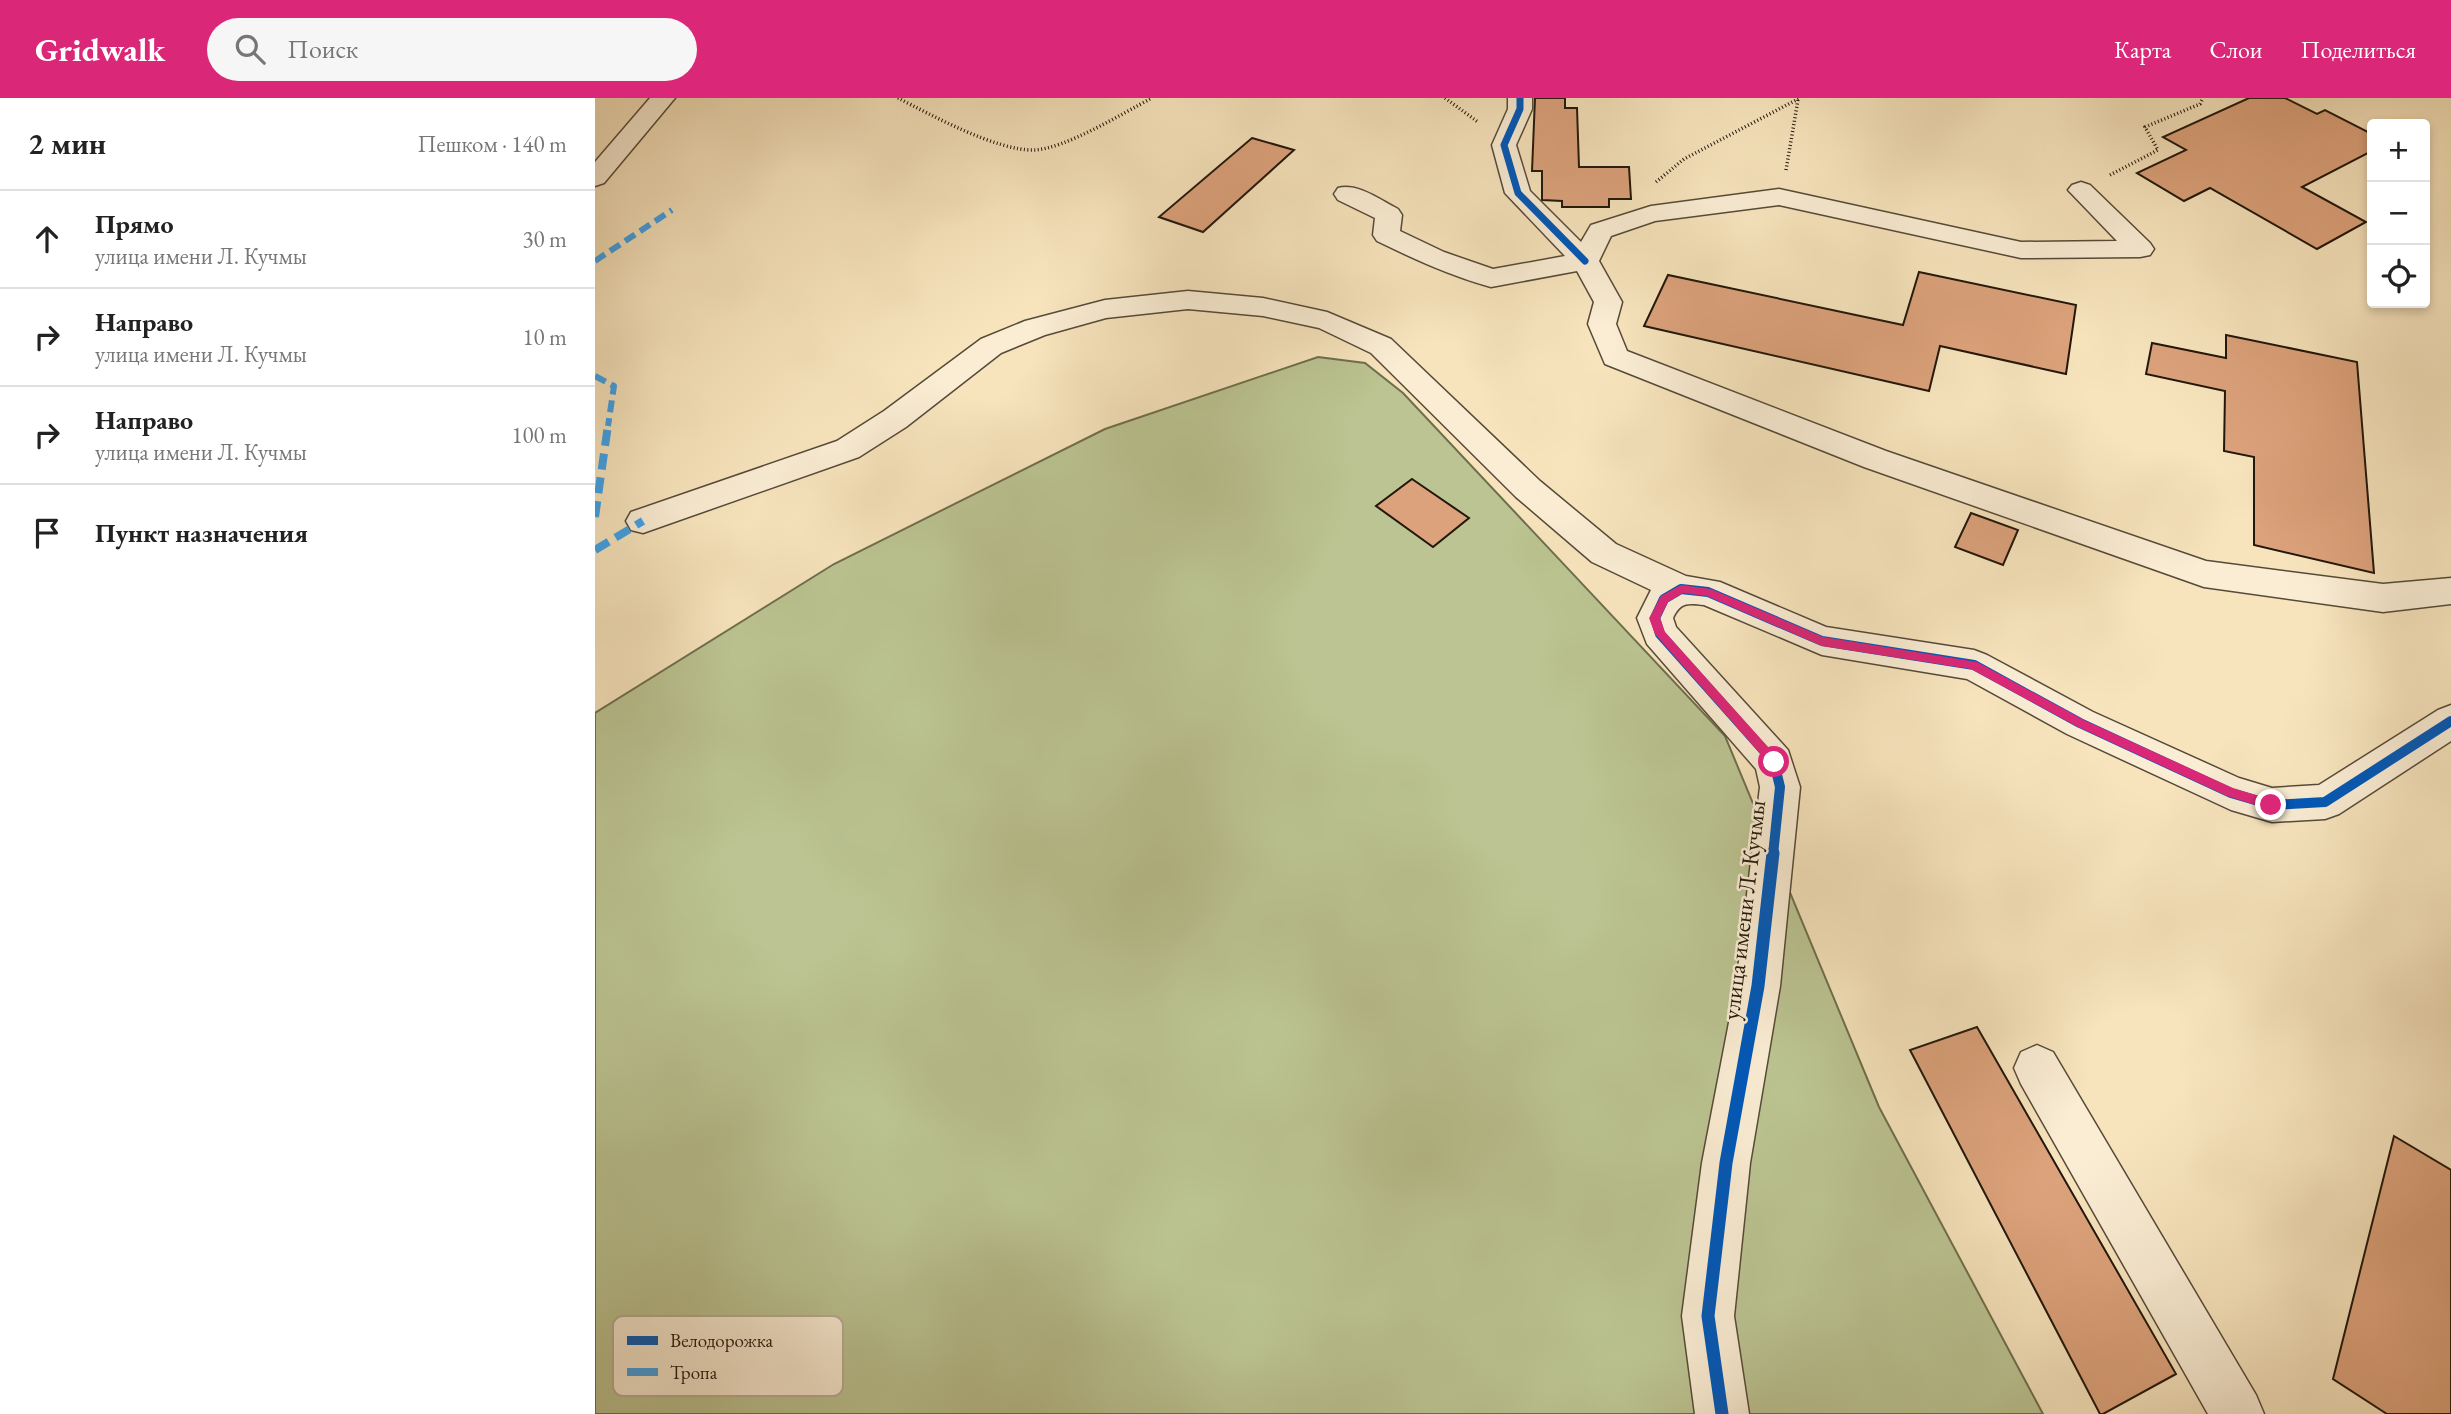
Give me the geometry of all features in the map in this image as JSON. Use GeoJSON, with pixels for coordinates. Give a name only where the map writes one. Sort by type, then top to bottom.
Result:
{"type":"FeatureCollection","features":[{"type":"Feature","properties":{"kind":"street"},"geometry":{"type":"LineString","coordinates":[[595,178],[663,98]]}},
{"type":"Feature","properties":{"kind":"street"},"geometry":{"type":"LineString","coordinates":[[1520,98],[1520,109],[1504,145],[1518,194],[1585,261],[1608,302],[1602,324],[1615,357],[1875,459],[2204,574],[2383,598],[2451,591]]}},
{"type":"Feature","properties":{"kind":"street"},"geometry":{"type":"LineString","coordinates":[[1585,261],[1600,231],[1651,214],[1779,197],[2021,250],[2140,249],[2081,190]]}},
{"type":"Feature","properties":{"kind":"street"},"geometry":{"type":"LineString","coordinates":[[1347,194],[1389,215],[1386,235],[1434,258],[1491,278],[1585,261]]}},
{"type":"Feature","properties":{"kind":"street"},"geometry":{"type":"LineString","coordinates":[[643,521],[848,449],[895,419],[991,346],[1035,328],[1105,309],[1188,300],[1263,307],[1327,321],[1381,346],[1528,489],[1604,553],[1681,589],[1708,592],[1822,641],[1973,665],[2080,723],[2231,793],[2271,805],[2325,802],[2451,721]]}},
{"type":"Feature","properties":{"kind":"street","name":"улица имени Л. Кучмы"},"geometry":{"type":"LineString","coordinates":[[1681,589],[1664,599],[1654,618],[1660,634],[1774,762],[1780,787],[1758,986],[1726,1163],[1708,1316],[1722,1414]]}},
{"type":"Feature","properties":{"kind":"street"},"geometry":{"type":"LineString","coordinates":[[2037,1068],[2237,1414]]}},
{"type":"Feature","properties":{"kind":"path"},"geometry":{"type":"LineString","coordinates":[[898,98],[977,134],[1034,150],[1053,145],[1152,98]]}},
{"type":"Feature","properties":{"kind":"path"},"geometry":{"type":"LineString","coordinates":[[2081,190],[2158,150],[2145,127],[2200,104],[2203,98]]}},
{"type":"Feature","properties":{"kind":"path"},"geometry":{"type":"LineString","coordinates":[[1653,185],[1684,159],[1799,99]]}},
{"type":"Feature","properties":{"kind":"path"},"geometry":{"type":"LineString","coordinates":[[1779,197],[1799,99]]}},
{"type":"Feature","properties":{"kind":"green space"},"geometry":{"type":"Polygon","coordinates":[[[1318,357],[1365,363],[1403,393],[1725,736],[1879,1107],[2043,1414],[595,1414],[595,713],[834,564],[1105,429],[1318,357]]]}},
{"type":"Feature","properties":{"kind":"building"},"geometry":{"type":"Polygon","coordinates":[[[1535,98],[1565,98],[1565,108],[1577,108],[1579,167],[1629,167],[1631,199],[1609,199],[1609,207],[1562,207],[1562,201],[1542,200],[1542,171],[1532,171],[1535,98]]]}},
{"type":"Feature","properties":{"kind":"building"},"geometry":{"type":"Polygon","coordinates":[[[2249,98],[2285,98],[2317,114],[2325,110],[2367,131],[2367,154],[2302,187],[2366,222],[2317,249],[2210,188],[2184,201],[2137,173],[2186,150],[2163,137],[2249,98]]]}},
{"type":"Feature","properties":{"kind":"building"},"geometry":{"type":"Polygon","coordinates":[[[1252,138],[1294,150],[1203,232],[1159,217],[1252,138]]]}},
{"type":"Feature","properties":{"kind":"building"},"geometry":{"type":"Polygon","coordinates":[[[1919,272],[2076,305],[2066,374],[1940,346],[1929,391],[1644,326],[1668,275],[1903,325],[1919,272]]]}},
{"type":"Feature","properties":{"kind":"building"},"geometry":{"type":"Polygon","coordinates":[[[2226,335],[2357,362],[2374,573],[2254,545],[2254,457],[2224,451],[2225,391],[2146,374],[2152,343],[2226,358],[2226,335]]]}},
{"type":"Feature","properties":{"kind":"building"},"geometry":{"type":"Polygon","coordinates":[[[1412,479],[1469,518],[1433,547],[1376,506],[1412,479]]]}},
{"type":"Feature","properties":{"kind":"building"},"geometry":{"type":"Polygon","coordinates":[[[1971,513],[2018,530],[2003,565],[1955,547],[1971,513]]]}},
{"type":"Feature","properties":{"kind":"building"},"geometry":{"type":"Polygon","coordinates":[[[1977,1027],[2176,1374],[2103,1414],[2100,1414],[1910,1050],[1977,1027]]]}},
{"type":"Feature","properties":{"kind":"building"},"geometry":{"type":"Polygon","coordinates":[[[2394,1136],[2451,1170],[2451,1414],[2387,1414],[2333,1379],[2394,1136]]]}},
{"type":"Feature","properties":{"kind":"marked path"},"geometry":{"type":"LineString","coordinates":[[595,261],[672,210]]}},
{"type":"Feature","properties":{"kind":"marked path"},"geometry":{"type":"LineString","coordinates":[[595,376],[614,386],[595,517]]}},
{"type":"Feature","properties":{"kind":"marked path"},"geometry":{"type":"LineString","coordinates":[[595,550],[643,521]]}},
{"type":"Feature","properties":{"kind":"cycle path"},"geometry":{"type":"LineString","coordinates":[[1520,98],[1520,109],[1504,145],[1518,193],[1585,261]]}},
{"type":"Feature","properties":{"kind":"cycle path"},"geometry":{"type":"LineString","coordinates":[[1722,1414],[1708,1316],[1726,1163],[1758,986],[1780,787],[1774,762],[1660,634],[1655,618],[1664,599],[1681,589],[1708,592],[1822,641],[1974,665],[2080,723],[2231,793],[2272,805],[2325,802],[2451,721]]}},
{"type":"Feature","properties":{"kind":"route"},"geometry":{"type":"LineString","coordinates":[[1774,762],[1660,634],[1654,618],[1664,599],[1681,589],[1708,592],[1822,641],[1887,653],[1943,658],[1973,665],[2080,723],[2231,793],[2271,805]]}}]}
